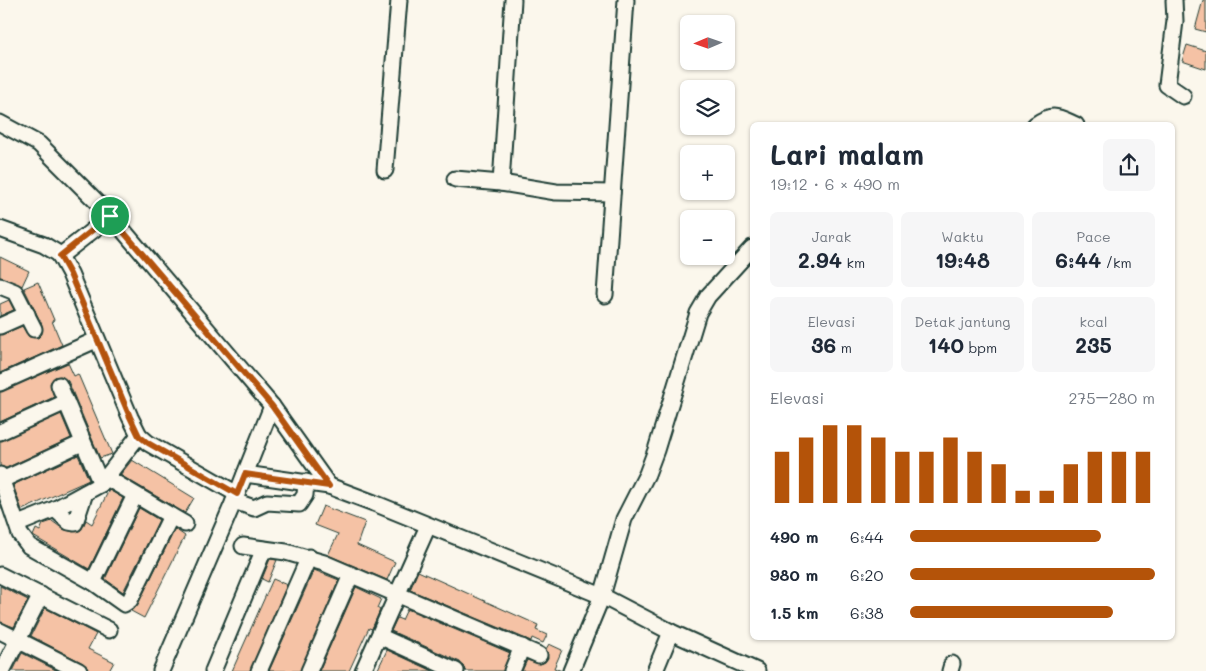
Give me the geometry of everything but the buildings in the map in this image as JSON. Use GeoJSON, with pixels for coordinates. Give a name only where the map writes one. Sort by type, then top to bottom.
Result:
{"type":"FeatureCollection","features":[{"type":"Feature","properties":{"kind":"street"},"geometry":{"type":"LineString","coordinates":[[385,170],[399,0]]}},
{"type":"Feature","properties":{"kind":"street"},"geometry":{"type":"LineString","coordinates":[[501,183],[513,0]]}},
{"type":"Feature","properties":{"kind":"street"},"geometry":{"type":"LineString","coordinates":[[604,295],[626,0]]}},
{"type":"Feature","properties":{"kind":"street"},"geometry":{"type":"LineString","coordinates":[[1174,0],[1175,21],[1167,84],[1183,96]]}},
{"type":"Feature","properties":{"kind":"street"},"geometry":{"type":"LineString","coordinates":[[1040,122],[1047,117],[1055,116],[1069,122]]}},
{"type":"Feature","properties":{"kind":"street"},"geometry":{"type":"LineString","coordinates":[[0,122],[40,144],[110,216],[272,406],[329,486]]}},
{"type":"Feature","properties":{"kind":"street"},"geometry":{"type":"LineString","coordinates":[[455,179],[501,183],[556,192],[612,193]]}},
{"type":"Feature","properties":{"kind":"street"},"geometry":{"type":"LineString","coordinates":[[60,256],[110,216]]}},
{"type":"Feature","properties":{"kind":"street"},"geometry":{"type":"LineString","coordinates":[[0,230],[54,250],[60,256],[70,274],[96,340],[139,436],[235,498],[254,508],[267,502],[297,504],[306,495],[306,482]]}},
{"type":"Feature","properties":{"kind":"street"},"geometry":{"type":"LineString","coordinates":[[571,671],[602,596],[624,519],[648,474],[698,313],[708,296],[750,250]]}},
{"type":"Feature","properties":{"kind":"street"},"geometry":{"type":"LineString","coordinates":[[0,286],[15,292],[34,329]]}},
{"type":"Feature","properties":{"kind":"street"},"geometry":{"type":"LineString","coordinates":[[0,326],[27,314]]}},
{"type":"Feature","properties":{"kind":"street"},"geometry":{"type":"LineString","coordinates":[[0,383],[96,340]]}},
{"type":"Feature","properties":{"kind":"street"},"geometry":{"type":"LineString","coordinates":[[59,385],[82,443],[104,481],[135,495],[185,524]]}},
{"type":"Feature","properties":{"kind":"street"},"geometry":{"type":"LineString","coordinates":[[0,432],[66,402]]}},
{"type":"Feature","properties":{"kind":"street"},"geometry":{"type":"LineString","coordinates":[[161,671],[272,406]]}},
{"type":"Feature","properties":{"kind":"street"},"geometry":{"type":"LineString","coordinates":[[18,524],[55,509],[104,481],[139,436]]}},
{"type":"Feature","properties":{"kind":"street"},"geometry":{"type":"LineString","coordinates":[[82,443],[1,477],[20,534],[34,550],[94,582],[121,603],[129,602],[170,516]]}},
{"type":"Feature","properties":{"kind":"street"},"geometry":{"type":"LineString","coordinates":[[245,474],[329,486],[602,596],[750,670]]}},
{"type":"Feature","properties":{"kind":"street"},"geometry":{"type":"LineString","coordinates":[[55,509],[69,522],[75,523],[85,493]]}},
{"type":"Feature","properties":{"kind":"street"},"geometry":{"type":"LineString","coordinates":[[94,582],[135,495]]}},
{"type":"Feature","properties":{"kind":"street"},"geometry":{"type":"LineString","coordinates":[[363,671],[428,526]]}},
{"type":"Feature","properties":{"kind":"street"},"geometry":{"type":"LineString","coordinates":[[243,546],[309,557],[399,593],[539,655]]}},
{"type":"Feature","properties":{"kind":"street"},"geometry":{"type":"LineString","coordinates":[[213,671],[264,549]]}},
{"type":"Feature","properties":{"kind":"street"},"geometry":{"type":"LineString","coordinates":[[259,671],[309,557]]}},
{"type":"Feature","properties":{"kind":"street"},"geometry":{"type":"LineString","coordinates":[[0,574],[109,630]]}},
{"type":"Feature","properties":{"kind":"street"},"geometry":{"type":"LineString","coordinates":[[309,671],[351,575]]}},
{"type":"Feature","properties":{"kind":"street"},"geometry":{"type":"LineString","coordinates":[[2,671],[41,595]]}},
{"type":"Feature","properties":{"kind":"street"},"geometry":{"type":"LineString","coordinates":[[0,631],[79,671]]}},
{"type":"Feature","properties":{"kind":"street"},"geometry":{"type":"LineString","coordinates":[[655,671],[672,632]]}},
{"type":"Feature","properties":{"kind":"street"},"geometry":{"type":"LineString","coordinates":[[378,636],[456,671]]}},
{"type":"Feature","properties":{"kind":"street"},"geometry":{"type":"LineString","coordinates":[[512,671],[522,647]]}},
{"type":"Feature","properties":{"kind":"route"},"geometry":{"type":"LineString","coordinates":[[110,216],[272,406],[329,486],[245,474],[237,494],[188,467],[139,436],[112,378],[70,274],[60,256],[110,216]]}}]}
